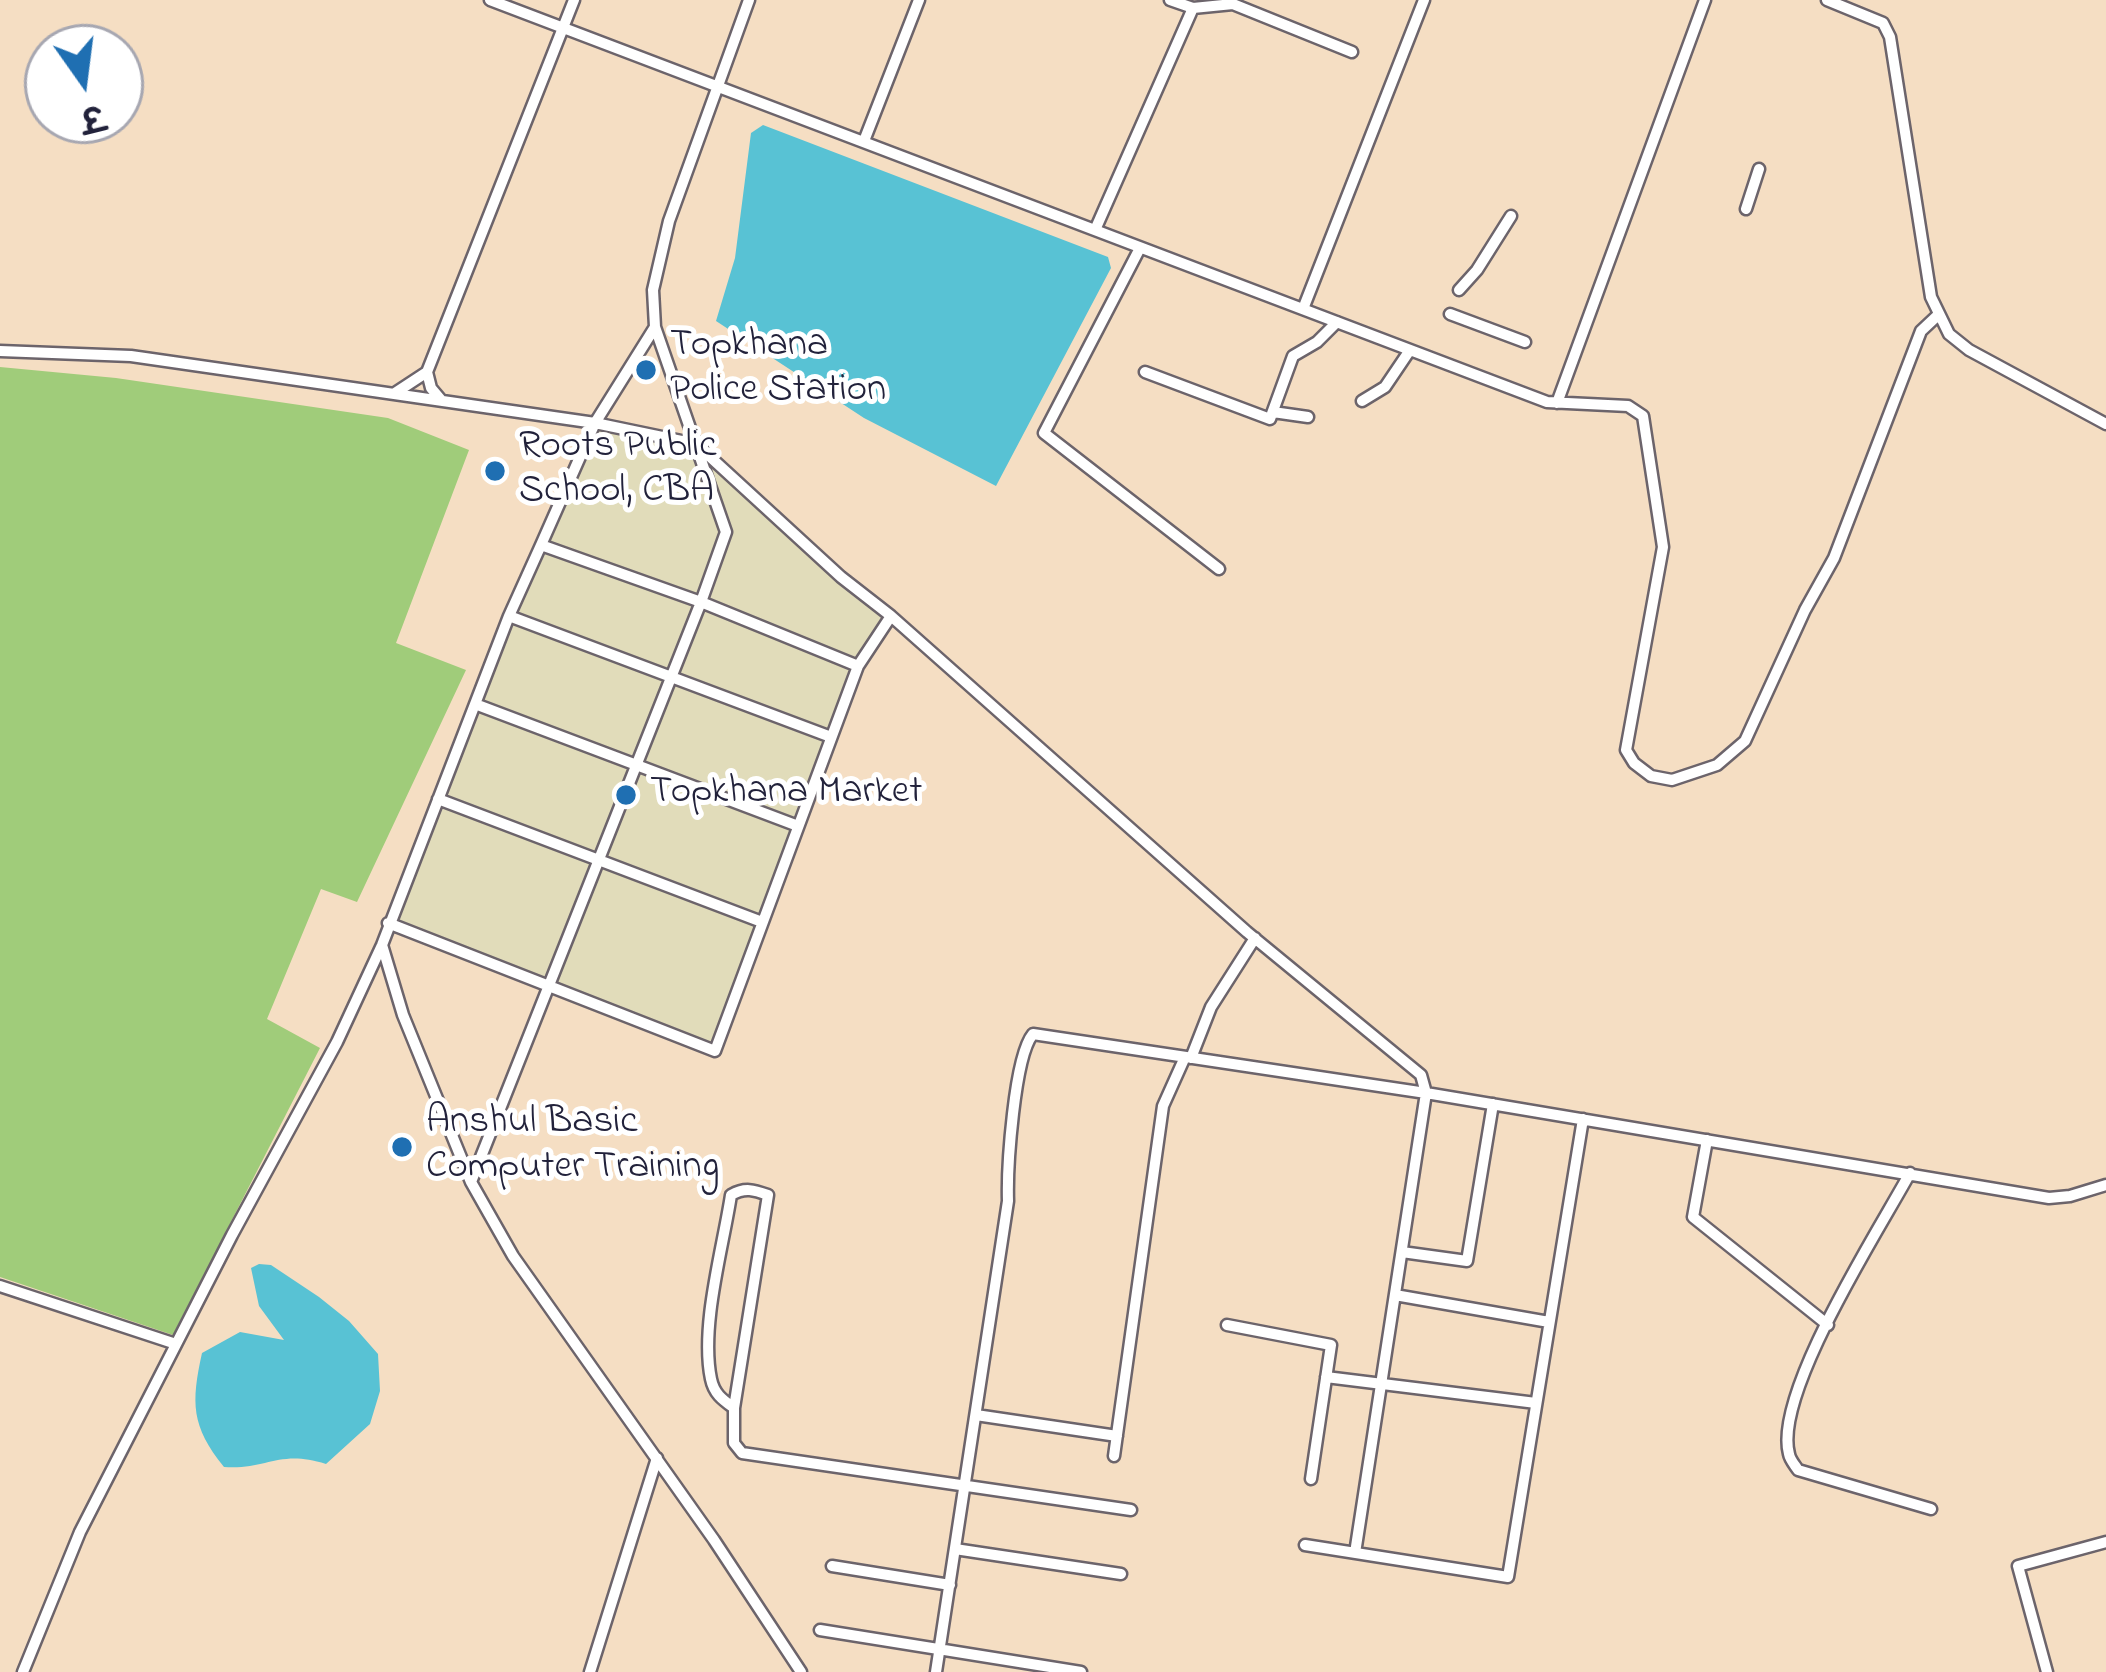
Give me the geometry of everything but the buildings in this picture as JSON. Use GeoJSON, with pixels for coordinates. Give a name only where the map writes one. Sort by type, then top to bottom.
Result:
{"type":"FeatureCollection","features":[{"type":"Feature","properties":{"kind":"street"},"geometry":{"type":"LineString","coordinates":[[490,0],[1556,403],[1628,406],[1643,416],[1663,547],[1626,750],[1651,776],[1672,780],[1717,765],[1745,741],[1834,558],[1922,332],[1937,316]]}},
{"type":"Feature","properties":{"kind":"street"},"geometry":{"type":"LineString","coordinates":[[388,395],[411,386],[428,372],[574,0]]}},
{"type":"Feature","properties":{"kind":"street"},"geometry":{"type":"LineString","coordinates":[[471,1182],[726,532],[655,327],[653,290],[669,221],[748,0]]}},
{"type":"Feature","properties":{"kind":"street"},"geometry":{"type":"LineString","coordinates":[[864,141],[920,0]]}},
{"type":"Feature","properties":{"kind":"street"},"geometry":{"type":"LineString","coordinates":[[1170,0],[1193,8],[1233,4],[1352,52]]}},
{"type":"Feature","properties":{"kind":"street"},"geometry":{"type":"LineString","coordinates":[[1303,309],[1424,0]]}},
{"type":"Feature","properties":{"kind":"street"},"geometry":{"type":"LineString","coordinates":[[1556,403],[1705,0]]}},
{"type":"Feature","properties":{"kind":"street"},"geometry":{"type":"LineString","coordinates":[[1827,0],[1883,23],[1890,37],[1937,316],[1969,350],[2106,424]]}},
{"type":"Feature","properties":{"kind":"street"},"geometry":{"type":"LineString","coordinates":[[1095,230],[1193,8]]}},
{"type":"Feature","properties":{"kind":"street"},"geometry":{"type":"LineString","coordinates":[[1746,209],[1759,169]]}},
{"type":"Feature","properties":{"kind":"street"},"geometry":{"type":"LineString","coordinates":[[1459,290],[1511,216]]}},
{"type":"Feature","properties":{"kind":"street"},"geometry":{"type":"LineString","coordinates":[[1140,248],[1044,434],[1219,569]]}},
{"type":"Feature","properties":{"kind":"street"},"geometry":{"type":"LineString","coordinates":[[1450,314],[1525,342]]}},
{"type":"Feature","properties":{"kind":"street"},"geometry":{"type":"LineString","coordinates":[[1145,372],[1270,419],[1292,356],[1317,342],[1336,322]]}},
{"type":"Feature","properties":{"kind":"street"},"geometry":{"type":"LineString","coordinates":[[23,1672],[80,1532],[337,1042],[382,945],[509,616],[596,423],[655,327]]}},
{"type":"Feature","properties":{"kind":"street"},"geometry":{"type":"LineString","coordinates":[[1362,401],[1385,387],[1410,350]]}},
{"type":"Feature","properties":{"kind":"street"},"geometry":{"type":"LineString","coordinates":[[0,351],[131,356],[596,423],[696,444],[841,577],[1255,938],[1421,1076],[1426,1093],[1354,1553]]}},
{"type":"Feature","properties":{"kind":"street"},"geometry":{"type":"LineString","coordinates":[[428,372],[431,388],[444,403]]}},
{"type":"Feature","properties":{"kind":"street"},"geometry":{"type":"LineString","coordinates":[[1273,412],[1308,417]]}},
{"type":"Feature","properties":{"kind":"street"},"geometry":{"type":"LineString","coordinates":[[541,545],[701,602],[858,666]]}},
{"type":"Feature","properties":{"kind":"street"},"geometry":{"type":"LineString","coordinates":[[509,616],[831,737]]}},
{"type":"Feature","properties":{"kind":"street"},"geometry":{"type":"LineString","coordinates":[[388,923],[715,1051],[858,666],[891,616]]}},
{"type":"Feature","properties":{"kind":"street"},"geometry":{"type":"LineString","coordinates":[[475,704],[798,826]]}},
{"type":"Feature","properties":{"kind":"street"},"geometry":{"type":"LineString","coordinates":[[438,799],[762,922]]}},
{"type":"Feature","properties":{"kind":"street"},"geometry":{"type":"LineString","coordinates":[[1114,1456],[1163,1106],[1210,1007],[1255,938]]}},
{"type":"Feature","properties":{"kind":"street"},"geometry":{"type":"LineString","coordinates":[[382,945],[403,1015],[471,1182],[514,1256],[801,1672]]}},
{"type":"Feature","properties":{"kind":"street"},"geometry":{"type":"LineString","coordinates":[[936,1672],[1008,1201],[1007,1171],[1028,1040],[1033,1034],[1426,1093],[2049,1198],[2106,1185]]}},
{"type":"Feature","properties":{"kind":"street"},"geometry":{"type":"LineString","coordinates":[[1402,1252],[1467,1262],[1493,1104]]}},
{"type":"Feature","properties":{"kind":"street"},"geometry":{"type":"LineString","coordinates":[[1305,1545],[1508,1577],[1582,1119]]}},
{"type":"Feature","properties":{"kind":"street"},"geometry":{"type":"LineString","coordinates":[[1707,1140],[1693,1217],[1828,1324]]}},
{"type":"Feature","properties":{"kind":"street"},"geometry":{"type":"LineString","coordinates":[[1910,1173],[1802,1372],[1791,1413],[1788,1453],[1798,1470],[1931,1509]]}},
{"type":"Feature","properties":{"kind":"street"},"geometry":{"type":"LineString","coordinates":[[734,1408],[717,1395],[711,1378],[710,1333],[731,1195],[741,1189],[768,1195],[734,1408],[734,1442],[742,1453],[1131,1510]]}},
{"type":"Feature","properties":{"kind":"street"},"geometry":{"type":"LineString","coordinates":[[0,1286],[176,1344]]}},
{"type":"Feature","properties":{"kind":"street"},"geometry":{"type":"LineString","coordinates":[[1395,1295],[1550,1322]]}},
{"type":"Feature","properties":{"kind":"street"},"geometry":{"type":"LineString","coordinates":[[1227,1324],[1331,1345],[1311,1479]]}},
{"type":"Feature","properties":{"kind":"street"},"geometry":{"type":"LineString","coordinates":[[1326,1377],[1536,1403]]}},
{"type":"Feature","properties":{"kind":"street"},"geometry":{"type":"LineString","coordinates":[[976,1415],[1117,1436]]}},
{"type":"Feature","properties":{"kind":"street"},"geometry":{"type":"LineString","coordinates":[[590,1672],[657,1458]]}},
{"type":"Feature","properties":{"kind":"street"},"geometry":{"type":"LineString","coordinates":[[2048,1672],[2018,1566],[2106,1542]]}},
{"type":"Feature","properties":{"kind":"street"},"geometry":{"type":"LineString","coordinates":[[955,1550],[1121,1574]]}},
{"type":"Feature","properties":{"kind":"street"},"geometry":{"type":"LineString","coordinates":[[832,1566],[950,1586]]}},
{"type":"Feature","properties":{"kind":"street"},"geometry":{"type":"LineString","coordinates":[[820,1630],[1081,1672]]}},
{"type":"Feature","properties":{"kind":"shaded area","name":"Topkhana Market"},"geometry":{"type":"Polygon","coordinates":[[[595,423],[696,444],[891,616],[858,666],[715,1051],[388,923],[595,423]]]}},
{"type":"Feature","properties":{"kind":"green space"},"geometry":{"type":"Polygon","coordinates":[[[0,367],[116,378],[388,418],[469,450],[396,643],[466,670],[357,902],[321,889],[267,1019],[320,1048],[173,1335],[0,1277],[0,367]]]}},
{"type":"Feature","properties":{"kind":"water"},"geometry":{"type":"Polygon","coordinates":[[[763,125],[1108,257],[1111,268],[996,486],[864,418],[716,321],[735,258],[751,133],[763,125]]]}},
{"type":"Feature","properties":{"kind":"water"},"geometry":{"type":"Polygon","coordinates":[[[271,1265],[319,1297],[378,1354],[380,1391],[370,1424],[326,1464],[284,1459],[224,1467],[200,1426],[195,1400],[202,1353],[240,1332],[284,1340],[259,1306],[251,1268],[271,1265]]]}},
{"type":"Feature","properties":{"kind":"place","name":"Topkhana Police Station"},"geometry":{"type":"Point","coordinates":[646,370]}},
{"type":"Feature","properties":{"kind":"place","name":"Roots Public School, CBA"},"geometry":{"type":"Point","coordinates":[495,471]}},
{"type":"Feature","properties":{"kind":"place","name":"Topkhana Market"},"geometry":{"type":"Point","coordinates":[626,795]}},
{"type":"Feature","properties":{"kind":"place","name":"Anshul Basic Computer Training"},"geometry":{"type":"Point","coordinates":[402,1147]}}]}
